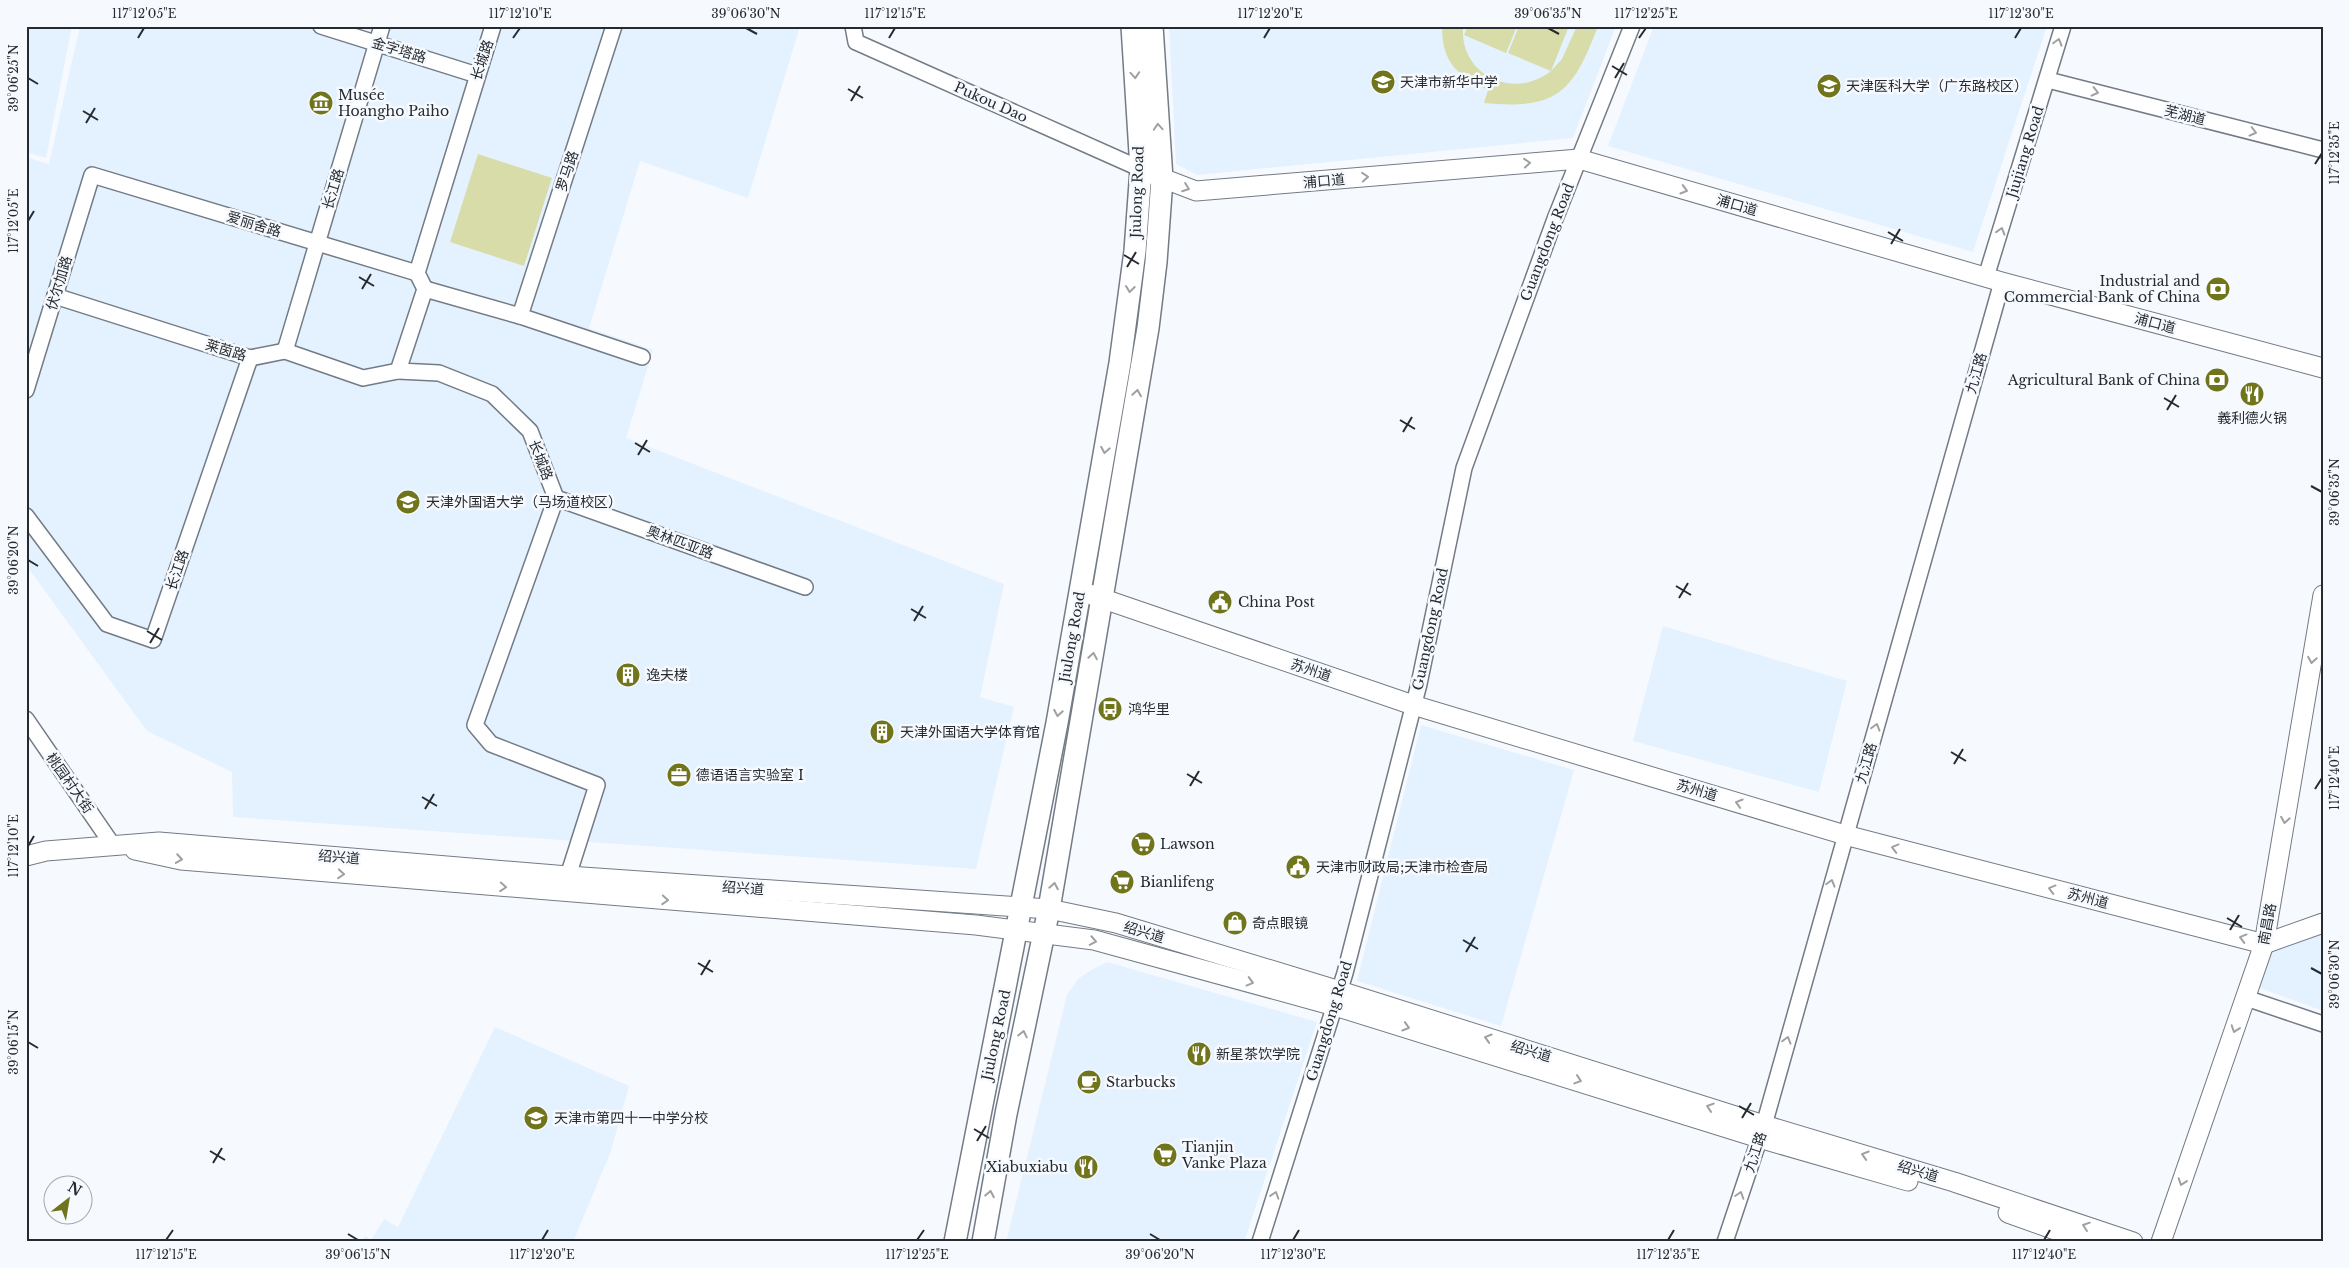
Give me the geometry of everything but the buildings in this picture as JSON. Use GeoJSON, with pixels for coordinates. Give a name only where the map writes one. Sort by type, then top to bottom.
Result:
{"type":"FeatureCollection","features":[{"type":"Feature","properties":{"kind":"main road","name":"Jiulong Road"},"geometry":{"type":"LineString","coordinates":[[955,1242],[1022,906],[1120,363],[1135,251],[1141,170],[1132,26]]}},
{"type":"Feature","properties":{"kind":"main road","name":"Jiulong Road"},"geometry":{"type":"LineString","coordinates":[[983,1242],[1004,1123],[1050,909],[1148,328],[1156,262],[1162,179],[1152,26]]}},
{"type":"Feature","properties":{"kind":"street","name":"金字塔路"},"geometry":{"type":"LineString","coordinates":[[321,26],[478,75]]}},
{"type":"Feature","properties":{"kind":"street","name":"长江路"},"geometry":{"type":"LineString","coordinates":[[285,351],[382,26]]}},
{"type":"Feature","properties":{"kind":"street","name":"长城路"},"geometry":{"type":"LineString","coordinates":[[417,273],[493,26]]}},
{"type":"Feature","properties":{"kind":"street","name":"罗马路"},"geometry":{"type":"LineString","coordinates":[[520,316],[614,26]]}},
{"type":"Feature","properties":{"kind":"street","name":"Pukou Dao"},"geometry":{"type":"LineString","coordinates":[[853,26],[856,42],[1141,170]]}},
{"type":"Feature","properties":{"kind":"street","name":"Guangdong Road"},"geometry":{"type":"LineString","coordinates":[[1260,1242],[1337,998],[1419,684],[1464,468],[1555,219],[1632,26]]}},
{"type":"Feature","properties":{"kind":"street","name":"Jiujiang Road"},"geometry":{"type":"LineString","coordinates":[[1994,280],[2063,26]]}},
{"type":"Feature","properties":{"kind":"street","name":"芜湖道"},"geometry":{"type":"LineString","coordinates":[[2048,80],[2323,150]]}},
{"type":"Feature","properties":{"kind":"street","name":"浦口道"},"geometry":{"type":"LineString","coordinates":[[1141,170],[1196,192],[1579,159],[1994,280],[2323,368]]}},
{"type":"Feature","properties":{"kind":"street","name":"爱丽舍路"},"geometry":{"type":"LineString","coordinates":[[92,175],[417,273]]}},
{"type":"Feature","properties":{"kind":"street","name":"伏尔加路"},"geometry":{"type":"LineString","coordinates":[[26,390],[92,175]]}},
{"type":"Feature","properties":{"kind":"street"},"geometry":{"type":"LineString","coordinates":[[285,351],[363,378],[398,371],[425,290],[417,273]]}},
{"type":"Feature","properties":{"kind":"street","name":"九江路"},"geometry":{"type":"LineString","coordinates":[[1725,1242],[1761,1131],[1845,835],[1994,280]]}},
{"type":"Feature","properties":{"kind":"street"},"geometry":{"type":"LineString","coordinates":[[425,290],[520,316],[642,357]]}},
{"type":"Feature","properties":{"kind":"street","name":"莱茵路"},"geometry":{"type":"LineString","coordinates":[[55,296],[250,358],[285,351]]}},
{"type":"Feature","properties":{"kind":"street","name":"长江路"},"geometry":{"type":"LineString","coordinates":[[26,516],[107,624],[153,640],[250,358]]}},
{"type":"Feature","properties":{"kind":"street","name":"长城路"},"geometry":{"type":"LineString","coordinates":[[398,371],[439,373],[492,394],[530,431],[556,498],[476,725],[490,744],[597,785],[568,876]]}},
{"type":"Feature","properties":{"kind":"street","name":"奥林匹亚路"},"geometry":{"type":"LineString","coordinates":[[556,498],[805,587]]}},
{"type":"Feature","properties":{"kind":"street","name":"苏州道"},"geometry":{"type":"LineString","coordinates":[[1080,591],[1413,705],[1845,835],[2264,944]]}},
{"type":"Feature","properties":{"kind":"street","name":"南昌路"},"geometry":{"type":"LineString","coordinates":[[2161,1242],[2264,944],[2323,595]]}},
{"type":"Feature","properties":{"kind":"street","name":"桃园村大街"},"geometry":{"type":"LineString","coordinates":[[26,719],[114,847]]}},
{"type":"Feature","properties":{"kind":"street","name":"绍兴道"},"geometry":{"type":"LineString","coordinates":[[26,856],[46,851],[159,842],[568,876],[1050,909],[1116,923],[1337,998],[1761,1131],[2090,1242]]}},
{"type":"Feature","properties":{"kind":"street","name":"绍兴道"},"geometry":{"type":"LineString","coordinates":[[114,847],[181,860],[956,924],[1045,934],[1110,944],[1337,998]]}},
{"type":"Feature","properties":{"kind":"street"},"geometry":{"type":"LineString","coordinates":[[2264,944],[2323,923]]}},
{"type":"Feature","properties":{"kind":"street"},"geometry":{"type":"LineString","coordinates":[[2246,998],[2323,1024]]}},
{"type":"Feature","properties":{"kind":"street","name":"绍兴道"},"geometry":{"type":"LineString","coordinates":[[1761,1131],[1954,1182],[2132,1242]]}},
{"type":"Feature","properties":{"kind":"shaded area"},"geometry":{"type":"Polygon","coordinates":[[[26,26],[72,26],[46,158],[26,152],[26,26]]]}},
{"type":"Feature","properties":{"kind":"shaded area","name":"天津外国语大学（马场道校区）"},"geometry":{"type":"Polygon","coordinates":[[[80,26],[800,26],[748,198],[640,161],[589,328],[653,350],[626,438],[1004,584],[980,697],[1014,707],[976,869],[233,817],[232,772],[147,731],[26,565],[26,157],[49,164],[80,26]]]}},
{"type":"Feature","properties":{"kind":"shaded area","name":"天津市新华中学"},"geometry":{"type":"Polygon","coordinates":[[[1169,26],[1616,26],[1573,138],[1197,175],[1176,164],[1169,26]]]}},
{"type":"Feature","properties":{"kind":"shaded area","name":"天津医科大学（广东路校区）"},"geometry":{"type":"Polygon","coordinates":[[[1654,26],[2047,26],[1973,252],[1608,146],[1654,26]]]}},
{"type":"Feature","properties":{"kind":"shaded area"},"geometry":{"type":"Polygon","coordinates":[[[1663,626],[1847,681],[1819,792],[1633,741],[1663,626]]]}},
{"type":"Feature","properties":{"kind":"shaded area"},"geometry":{"type":"Polygon","coordinates":[[[1421,725],[1574,770],[1501,1026],[1357,981],[1421,725]]]}},
{"type":"Feature","properties":{"kind":"shaded area"},"geometry":{"type":"Polygon","coordinates":[[[2323,933],[2323,1011],[2260,988],[2271,951],[2323,933]]]}},
{"type":"Feature","properties":{"kind":"shaded area","name":"Tianjin Vanke Plaza"},"geometry":{"type":"Polygon","coordinates":[[[1107,962],[1317,1022],[1244,1242],[1006,1242],[1067,995],[1078,979],[1107,962]]]}},
{"type":"Feature","properties":{"kind":"shaded area","name":"天津市第四十一中学分校"},"geometry":{"type":"Polygon","coordinates":[[[495,1027],[629,1086],[611,1151],[573,1242],[361,1242],[365,1236],[371,1240],[384,1219],[398,1227],[495,1027]]]}},
{"type":"Feature","properties":{"kind":"green space"},"geometry":{"type":"Polygon","coordinates":[[[1442,26],[1463,26],[1464,43],[1470,58],[1479,70],[1491,78],[1505,83],[1521,84],[1536,80],[1551,71],[1562,59],[1577,26],[1598,26],[1580,67],[1559,92],[1546,99],[1530,103],[1509,104],[1484,103],[1488,90],[1460,73],[1448,59],[1442,26]]]}},
{"type":"Feature","properties":{"kind":"green space"},"geometry":{"type":"Polygon","coordinates":[[[1468,26],[1517,26],[1506,53],[1464,35],[1468,26]]]}},
{"type":"Feature","properties":{"kind":"green space"},"geometry":{"type":"Polygon","coordinates":[[[1519,26],[1569,26],[1551,71],[1508,53],[1519,26]]]}},
{"type":"Feature","properties":{"kind":"green space"},"geometry":{"type":"Polygon","coordinates":[[[478,154],[552,178],[524,266],[450,242],[478,154]]]}},
{"type":"Feature","properties":{"kind":"place","name":"天津市新华中学"},"geometry":{"type":"Point","coordinates":[1383,82]}},
{"type":"Feature","properties":{"kind":"place","name":"天津医科大学（广东路校区）"},"geometry":{"type":"Point","coordinates":[1829,86]}},
{"type":"Feature","properties":{"kind":"place","name":"Musée Hoangho Paiho"},"geometry":{"type":"Point","coordinates":[321,103]}},
{"type":"Feature","properties":{"kind":"place","name":"Industrial and Commercial Bank of China"},"geometry":{"type":"Point","coordinates":[2218,289]}},
{"type":"Feature","properties":{"kind":"place","name":"Agricultural Bank of China"},"geometry":{"type":"Point","coordinates":[2217,380]}},
{"type":"Feature","properties":{"kind":"place","name":"義利德火锅"},"geometry":{"type":"Point","coordinates":[2252,394]}},
{"type":"Feature","properties":{"kind":"place","name":"天津外国语大学（马场道校区）"},"geometry":{"type":"Point","coordinates":[408,502]}},
{"type":"Feature","properties":{"kind":"place","name":"China Post"},"geometry":{"type":"Point","coordinates":[1220,602]}},
{"type":"Feature","properties":{"kind":"place","name":"逸夫楼"},"geometry":{"type":"Point","coordinates":[628,675]}},
{"type":"Feature","properties":{"kind":"place","name":"鸿华里"},"geometry":{"type":"Point","coordinates":[1110,709]}},
{"type":"Feature","properties":{"kind":"place","name":"天津外国语大学体育馆"},"geometry":{"type":"Point","coordinates":[882,732]}},
{"type":"Feature","properties":{"kind":"place","name":"德语语言实验室 I"},"geometry":{"type":"Point","coordinates":[679,775]}},
{"type":"Feature","properties":{"kind":"place","name":"Lawson"},"geometry":{"type":"Point","coordinates":[1143,844]}},
{"type":"Feature","properties":{"kind":"place","name":"天津市财政局;天津市检查局"},"geometry":{"type":"Point","coordinates":[1298,867]}},
{"type":"Feature","properties":{"kind":"place","name":"Bianlifeng"},"geometry":{"type":"Point","coordinates":[1122,882]}},
{"type":"Feature","properties":{"kind":"place","name":"奇点眼镜"},"geometry":{"type":"Point","coordinates":[1235,923]}},
{"type":"Feature","properties":{"kind":"place","name":"新星茶饮学院"},"geometry":{"type":"Point","coordinates":[1199,1054]}},
{"type":"Feature","properties":{"kind":"place","name":"Starbucks"},"geometry":{"type":"Point","coordinates":[1089,1082]}},
{"type":"Feature","properties":{"kind":"place","name":"天津市第四十一中学分校"},"geometry":{"type":"Point","coordinates":[536,1118]}},
{"type":"Feature","properties":{"kind":"place","name":"Tianjin Vanke Plaza"},"geometry":{"type":"Point","coordinates":[1165,1155]}},
{"type":"Feature","properties":{"kind":"place","name":"Xiabuxiabu"},"geometry":{"type":"Point","coordinates":[1086,1167]}}]}
